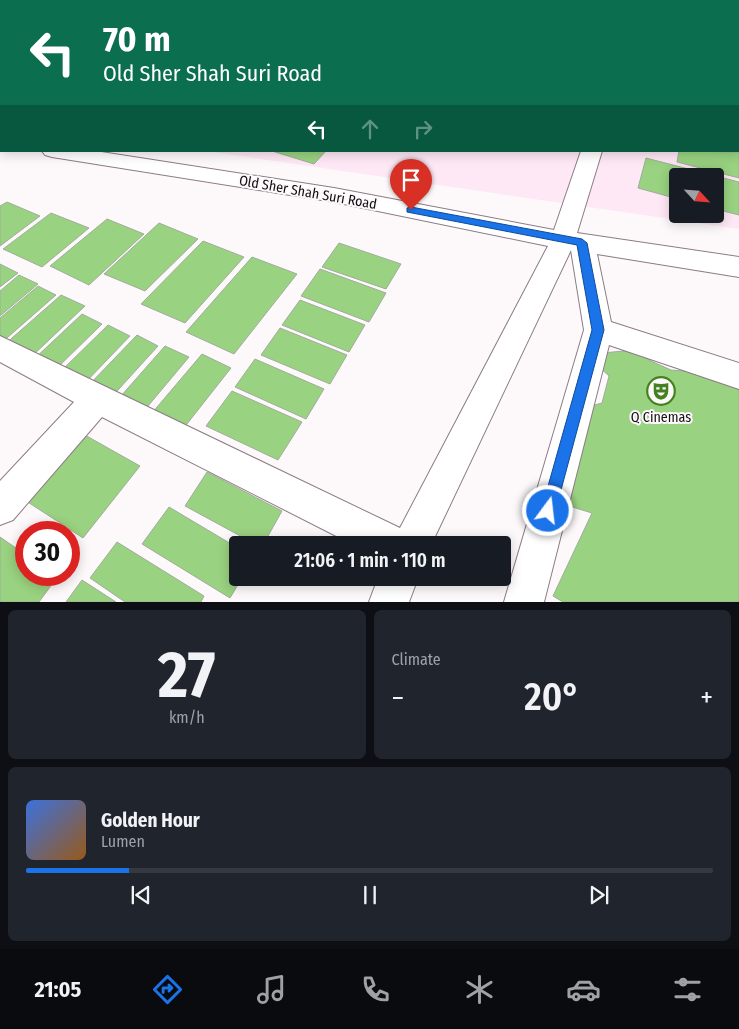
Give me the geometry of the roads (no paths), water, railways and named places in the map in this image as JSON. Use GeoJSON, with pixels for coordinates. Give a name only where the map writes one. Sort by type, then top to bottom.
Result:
{"type":"FeatureCollection","features":[{"type":"Feature","properties":{"kind":"street","name":"Old Sher Shah Suri Road"},"geometry":{"type":"LineString","coordinates":[[64,152],[100,155],[334,195],[572,241],[739,267]]}},
{"type":"Feature","properties":{"kind":"street"},"geometry":{"type":"LineString","coordinates":[[416,536],[572,241],[592,152]]}},
{"type":"Feature","properties":{"kind":"street"},"geometry":{"type":"LineString","coordinates":[[524,602],[598,330],[572,241]]}},
{"type":"Feature","properties":{"kind":"street"},"geometry":{"type":"LineString","coordinates":[[598,330],[739,376]]}},
{"type":"Feature","properties":{"kind":"street"},"geometry":{"type":"LineString","coordinates":[[0,348],[98,399],[376,536]]}},
{"type":"Feature","properties":{"kind":"street"},"geometry":{"type":"LineString","coordinates":[[0,507],[98,399]]}},
{"type":"Feature","properties":{"kind":"street"},"geometry":{"type":"LineString","coordinates":[[389,602],[395,586]]}},
{"type":"Feature","properties":{"kind":"place","name":"Q Cinemas"},"geometry":{"type":"Point","coordinates":[661,391]}}]}
